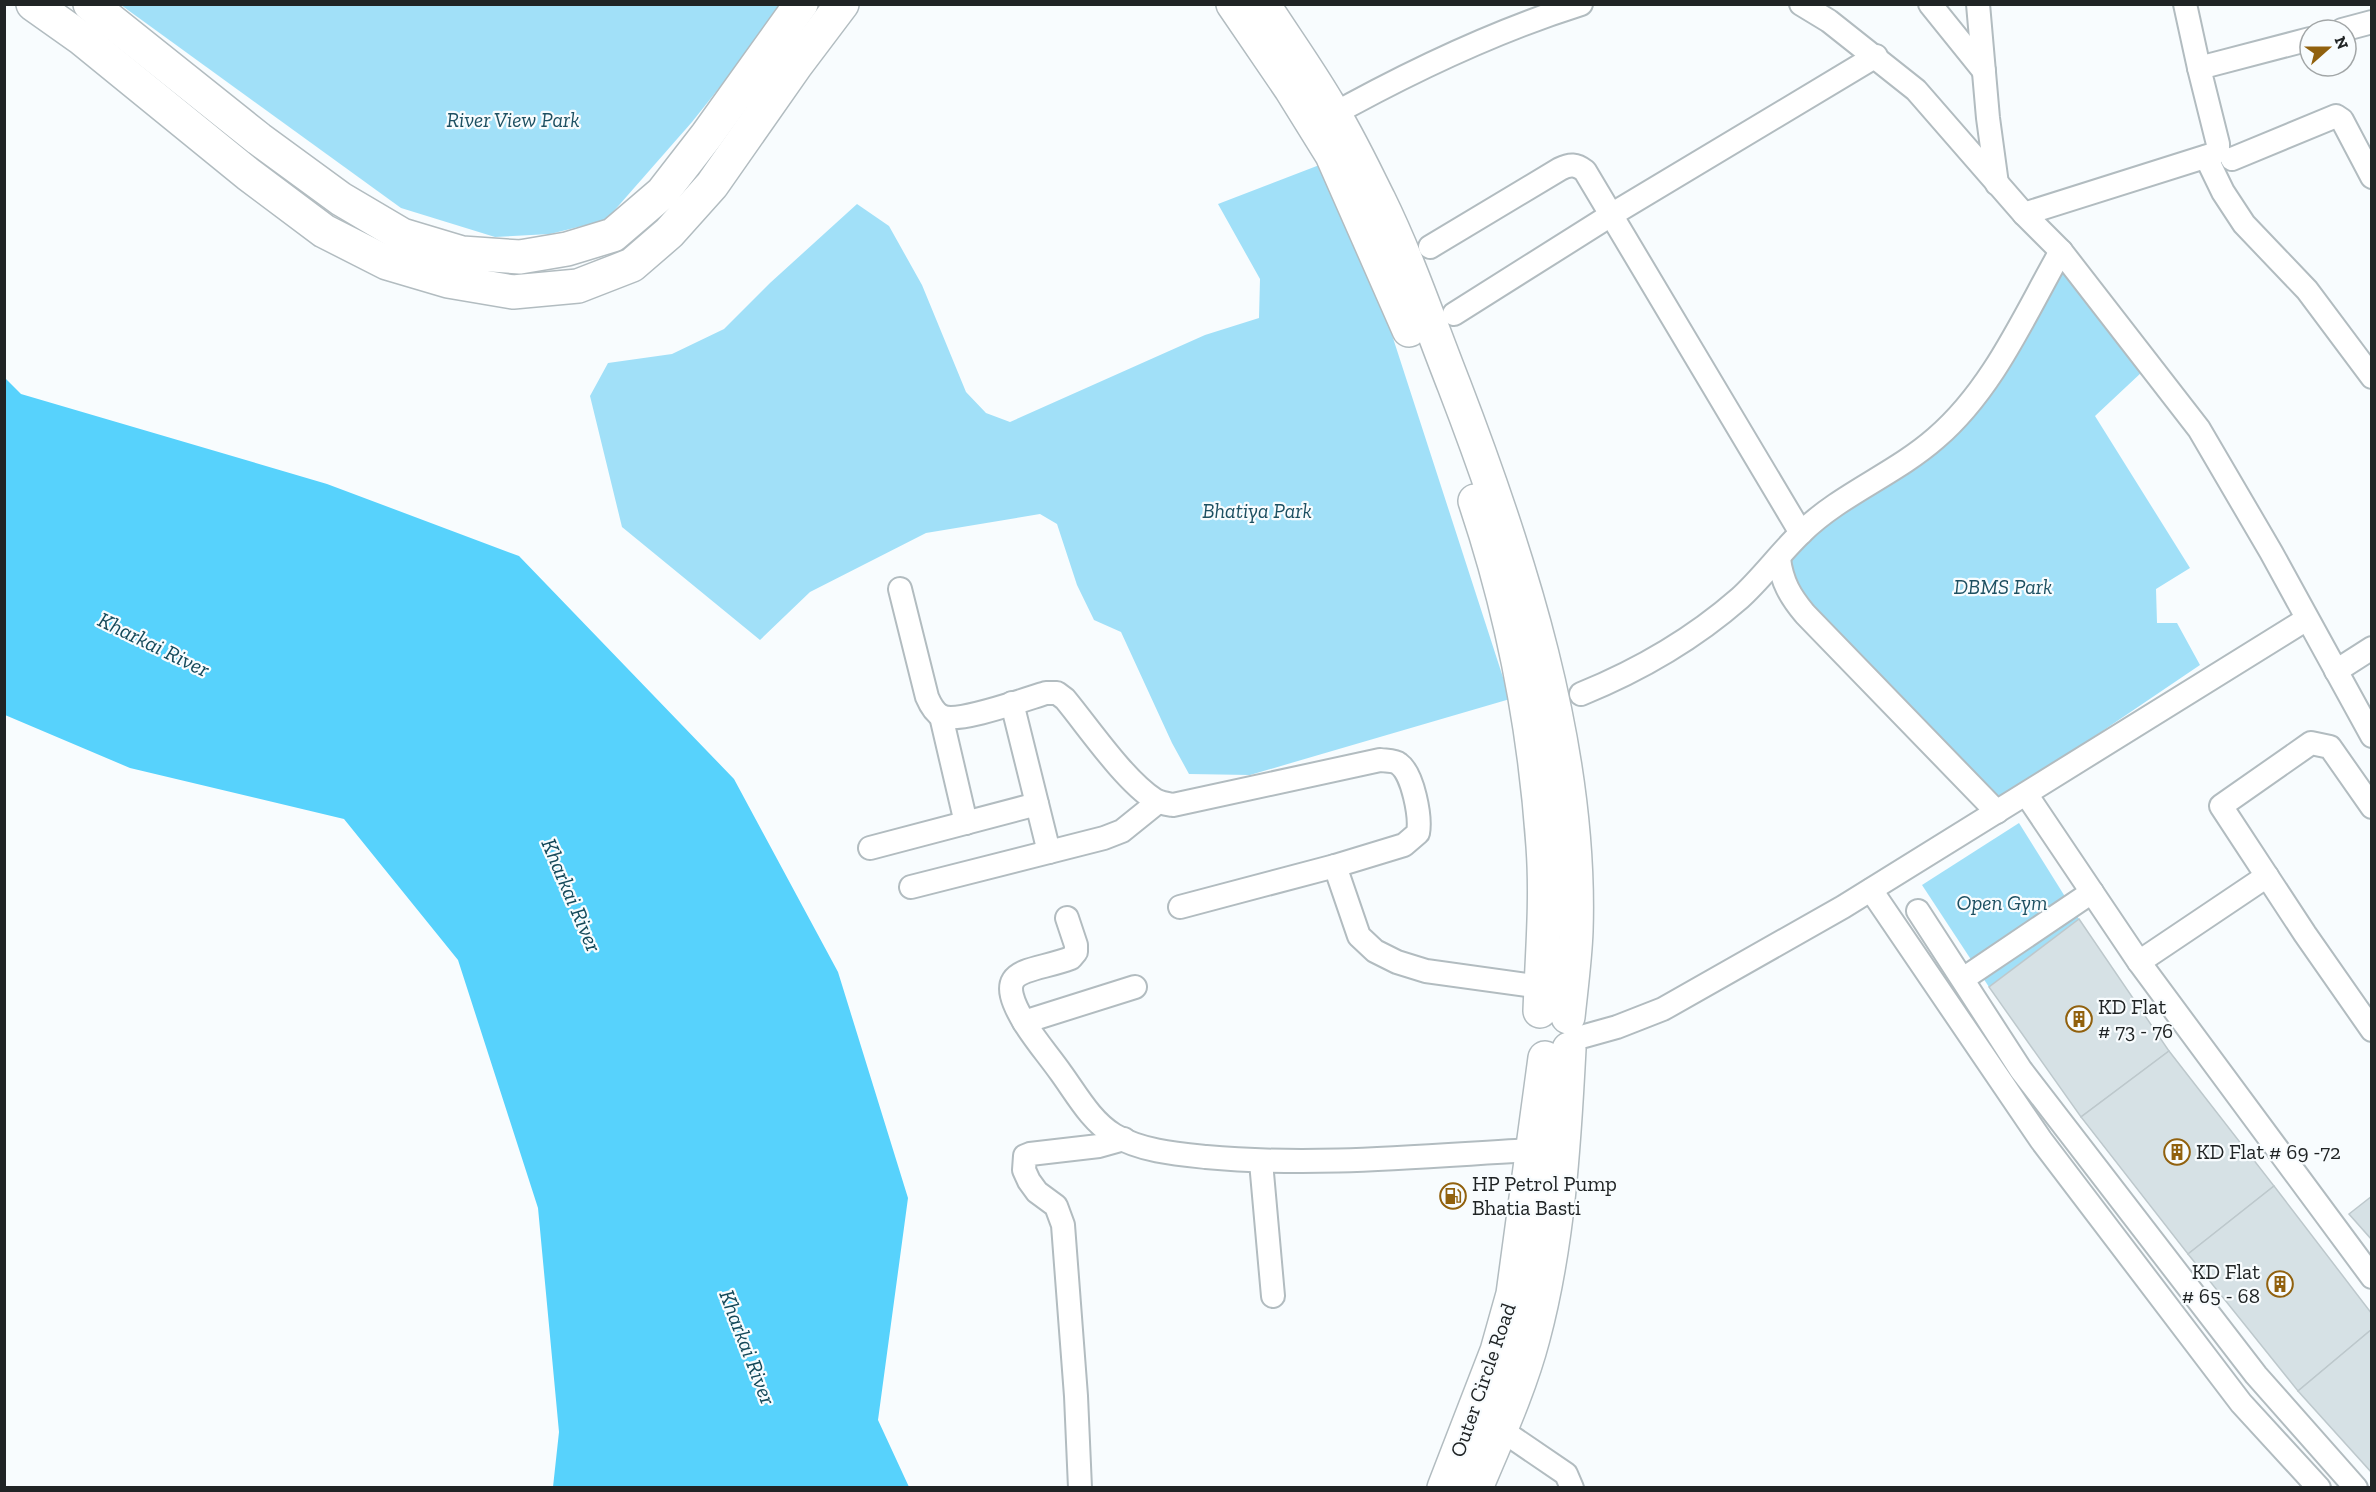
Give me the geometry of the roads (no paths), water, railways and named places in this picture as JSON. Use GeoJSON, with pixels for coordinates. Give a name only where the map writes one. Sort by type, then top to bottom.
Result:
{"type":"FeatureCollection","features":[{"type":"Feature","properties":{"kind":"main road"},"geometry":{"type":"LineString","coordinates":[[33,4],[81,38],[248,174],[324,231],[387,263],[448,281],[513,292],[578,286],[632,265],[662,239],[712,185],[842,4]]}},
{"type":"Feature","properties":{"kind":"main road"},"geometry":{"type":"LineString","coordinates":[[90,4],[260,139],[341,199],[402,235],[462,253],[520,257],[567,249],[613,235],[662,194],[801,4]]}},
{"type":"Feature","properties":{"kind":"main road"},"geometry":{"type":"LineString","coordinates":[[1233,4],[1324,120]]}},
{"type":"Feature","properties":{"kind":"main road"},"geometry":{"type":"LineString","coordinates":[[1263,4],[1324,120],[1332,155],[1401,310],[1455,443],[1483,526],[1505,606],[1526,708],[1544,846],[1545,910],[1556,1027]]}},
{"type":"Feature","properties":{"kind":"main road","name":"Outer Circle Road"},"geometry":{"type":"LineString","coordinates":[[1444,1488],[1497,1351],[1513,1294],[1532,1150],[1556,1027]]}},
{"type":"Feature","properties":{"kind":"main road","name":"Outer Circle Road"},"geometry":{"type":"LineString","coordinates":[[1476,1488],[1533,1339],[1554,1237],[1566,1114],[1556,1027]]}},
{"type":"Feature","properties":{"kind":"street"},"geometry":{"type":"LineString","coordinates":[[1324,120],[1374,93],[1501,33],[1581,4]]}},
{"type":"Feature","properties":{"kind":"street"},"geometry":{"type":"LineString","coordinates":[[1802,4],[1876,56],[1916,90],[2024,214],[2061,251],[2199,429],[2271,552],[2372,735]]}},
{"type":"Feature","properties":{"kind":"street"},"geometry":{"type":"LineString","coordinates":[[1930,4],[1984,71]]}},
{"type":"Feature","properties":{"kind":"street"},"geometry":{"type":"LineString","coordinates":[[1978,4],[1997,184]]}},
{"type":"Feature","properties":{"kind":"street"},"geometry":{"type":"LineString","coordinates":[[2024,214],[2206,157],[2214,154],[2218,149],[2185,4]]}},
{"type":"Feature","properties":{"kind":"street"},"geometry":{"type":"LineString","coordinates":[[2199,68],[2298,42]]}},
{"type":"Feature","properties":{"kind":"street"},"geometry":{"type":"LineString","coordinates":[[1454,314],[1611,215],[1876,56]]}},
{"type":"Feature","properties":{"kind":"street"},"geometry":{"type":"LineString","coordinates":[[2232,159],[2336,116],[2342,120],[2372,177]]}},
{"type":"Feature","properties":{"kind":"street"},"geometry":{"type":"LineString","coordinates":[[2206,157],[2223,192],[2244,224],[2307,290],[2372,377]]}},
{"type":"Feature","properties":{"kind":"street"},"geometry":{"type":"LineString","coordinates":[[1430,247],[1569,165],[1578,165],[1585,171],[1801,532]]}},
{"type":"Feature","properties":{"kind":"street"},"geometry":{"type":"LineString","coordinates":[[1581,694],[1620,678],[1660,657],[1699,631],[1740,597],[1779,559],[1801,532],[1822,515],[1934,440],[1963,413],[1982,389],[2061,251]]}},
{"type":"Feature","properties":{"kind":"street"},"geometry":{"type":"LineString","coordinates":[[1779,559],[1782,579],[1791,597],[1805,614],[1997,812]]}},
{"type":"Feature","properties":{"kind":"street"},"geometry":{"type":"LineString","coordinates":[[900,589],[927,697],[933,709],[941,716],[966,823]]}},
{"type":"Feature","properties":{"kind":"street"},"geometry":{"type":"LineString","coordinates":[[1335,866],[1359,936],[1375,951],[1556,1027],[1617,1027],[1663,1009],[1871,890],[2307,619]]}},
{"type":"Feature","properties":{"kind":"street"},"geometry":{"type":"LineString","coordinates":[[2336,671],[2372,648]]}},
{"type":"Feature","properties":{"kind":"street"},"geometry":{"type":"LineString","coordinates":[[941,716],[963,717],[1046,693],[1057,693],[1065,699],[1141,789],[1158,802],[1173,805],[1380,760],[1393,761],[1401,766],[1407,776],[1420,823],[1418,833],[1404,845],[1335,866],[1180,907]]}},
{"type":"Feature","properties":{"kind":"street"},"geometry":{"type":"LineString","coordinates":[[1012,703],[1049,852]]}},
{"type":"Feature","properties":{"kind":"street"},"geometry":{"type":"LineString","coordinates":[[2372,807],[2330,747],[2311,743],[2221,806],[2372,1030]]}},
{"type":"Feature","properties":{"kind":"street"},"geometry":{"type":"LineString","coordinates":[[2026,794],[2139,962],[2372,1277]]}},
{"type":"Feature","properties":{"kind":"street"},"geometry":{"type":"LineString","coordinates":[[911,887],[1104,838],[1122,831],[1158,802]]}},
{"type":"Feature","properties":{"kind":"street"},"geometry":{"type":"LineString","coordinates":[[870,848],[1037,804]]}},
{"type":"Feature","properties":{"kind":"street"},"geometry":{"type":"LineString","coordinates":[[2139,962],[2267,876]]}},
{"type":"Feature","properties":{"kind":"street"},"geometry":{"type":"LineString","coordinates":[[1871,890],[2041,1140],[2241,1403],[2319,1488]]}},
{"type":"Feature","properties":{"kind":"street"},"geometry":{"type":"LineString","coordinates":[[1963,980],[2092,892]]}},
{"type":"Feature","properties":{"kind":"street"},"geometry":{"type":"LineString","coordinates":[[1918,911],[2021,1070],[2256,1375],[2356,1488]]}},
{"type":"Feature","properties":{"kind":"street"},"geometry":{"type":"LineString","coordinates":[[1067,918],[1076,952],[1071,958],[1026,971],[1014,978],[1010,986],[1010,994],[1024,1022],[1095,1119],[1114,1135],[1139,1145],[1174,1154],[1261,1162],[1353,1160],[1532,1150]]}},
{"type":"Feature","properties":{"kind":"street"},"geometry":{"type":"LineString","coordinates":[[1024,1022],[1136,987]]}},
{"type":"Feature","properties":{"kind":"street"},"geometry":{"type":"LineString","coordinates":[[1080,1488],[1076,1396],[1063,1225],[1056,1206],[1037,1191],[1029,1181],[1023,1161],[1025,1156],[1030,1154],[1104,1145],[1124,1139]]}},
{"type":"Feature","properties":{"kind":"street"},"geometry":{"type":"LineString","coordinates":[[1261,1162],[1273,1296]]}},
{"type":"Feature","properties":{"kind":"street"},"geometry":{"type":"LineString","coordinates":[[1500,1429],[1566,1474],[1572,1488]]}},
{"type":"Feature","properties":{"kind":"water","name":"Kharkai River"},"geometry":{"type":"Polygon","coordinates":[[[5,378],[21,394],[327,484],[519,556],[734,779],[838,972],[908,1198],[878,1420],[909,1487],[553,1487],[559,1432],[538,1208],[458,960],[344,819],[130,768],[5,715],[5,378]]]}},
{"type":"Feature","properties":{"kind":"place","name":"KD Flat # 73 - 76"},"geometry":{"type":"Point","coordinates":[2079,1019]}},
{"type":"Feature","properties":{"kind":"place","name":"KD Flat # 69 -72"},"geometry":{"type":"Point","coordinates":[2177,1152]}},
{"type":"Feature","properties":{"kind":"place","name":"HP Petrol Pump Bhatia Basti"},"geometry":{"type":"Point","coordinates":[1453,1196]}},
{"type":"Feature","properties":{"kind":"place","name":"KD Flat # 65 - 68"},"geometry":{"type":"Point","coordinates":[2280,1284]}},
{"type":"Feature","properties":{"kind":"park label","name":"River View Park"},"geometry":{"type":"Point","coordinates":[513,120]}},
{"type":"Feature","properties":{"kind":"park label","name":"Bhatiya Park"},"geometry":{"type":"Point","coordinates":[1257,511]}},
{"type":"Feature","properties":{"kind":"park label","name":"DBMS Park"},"geometry":{"type":"Point","coordinates":[2003,587]}},
{"type":"Feature","properties":{"kind":"park label","name":"Open Gym"},"geometry":{"type":"Point","coordinates":[2002,903]}}]}
